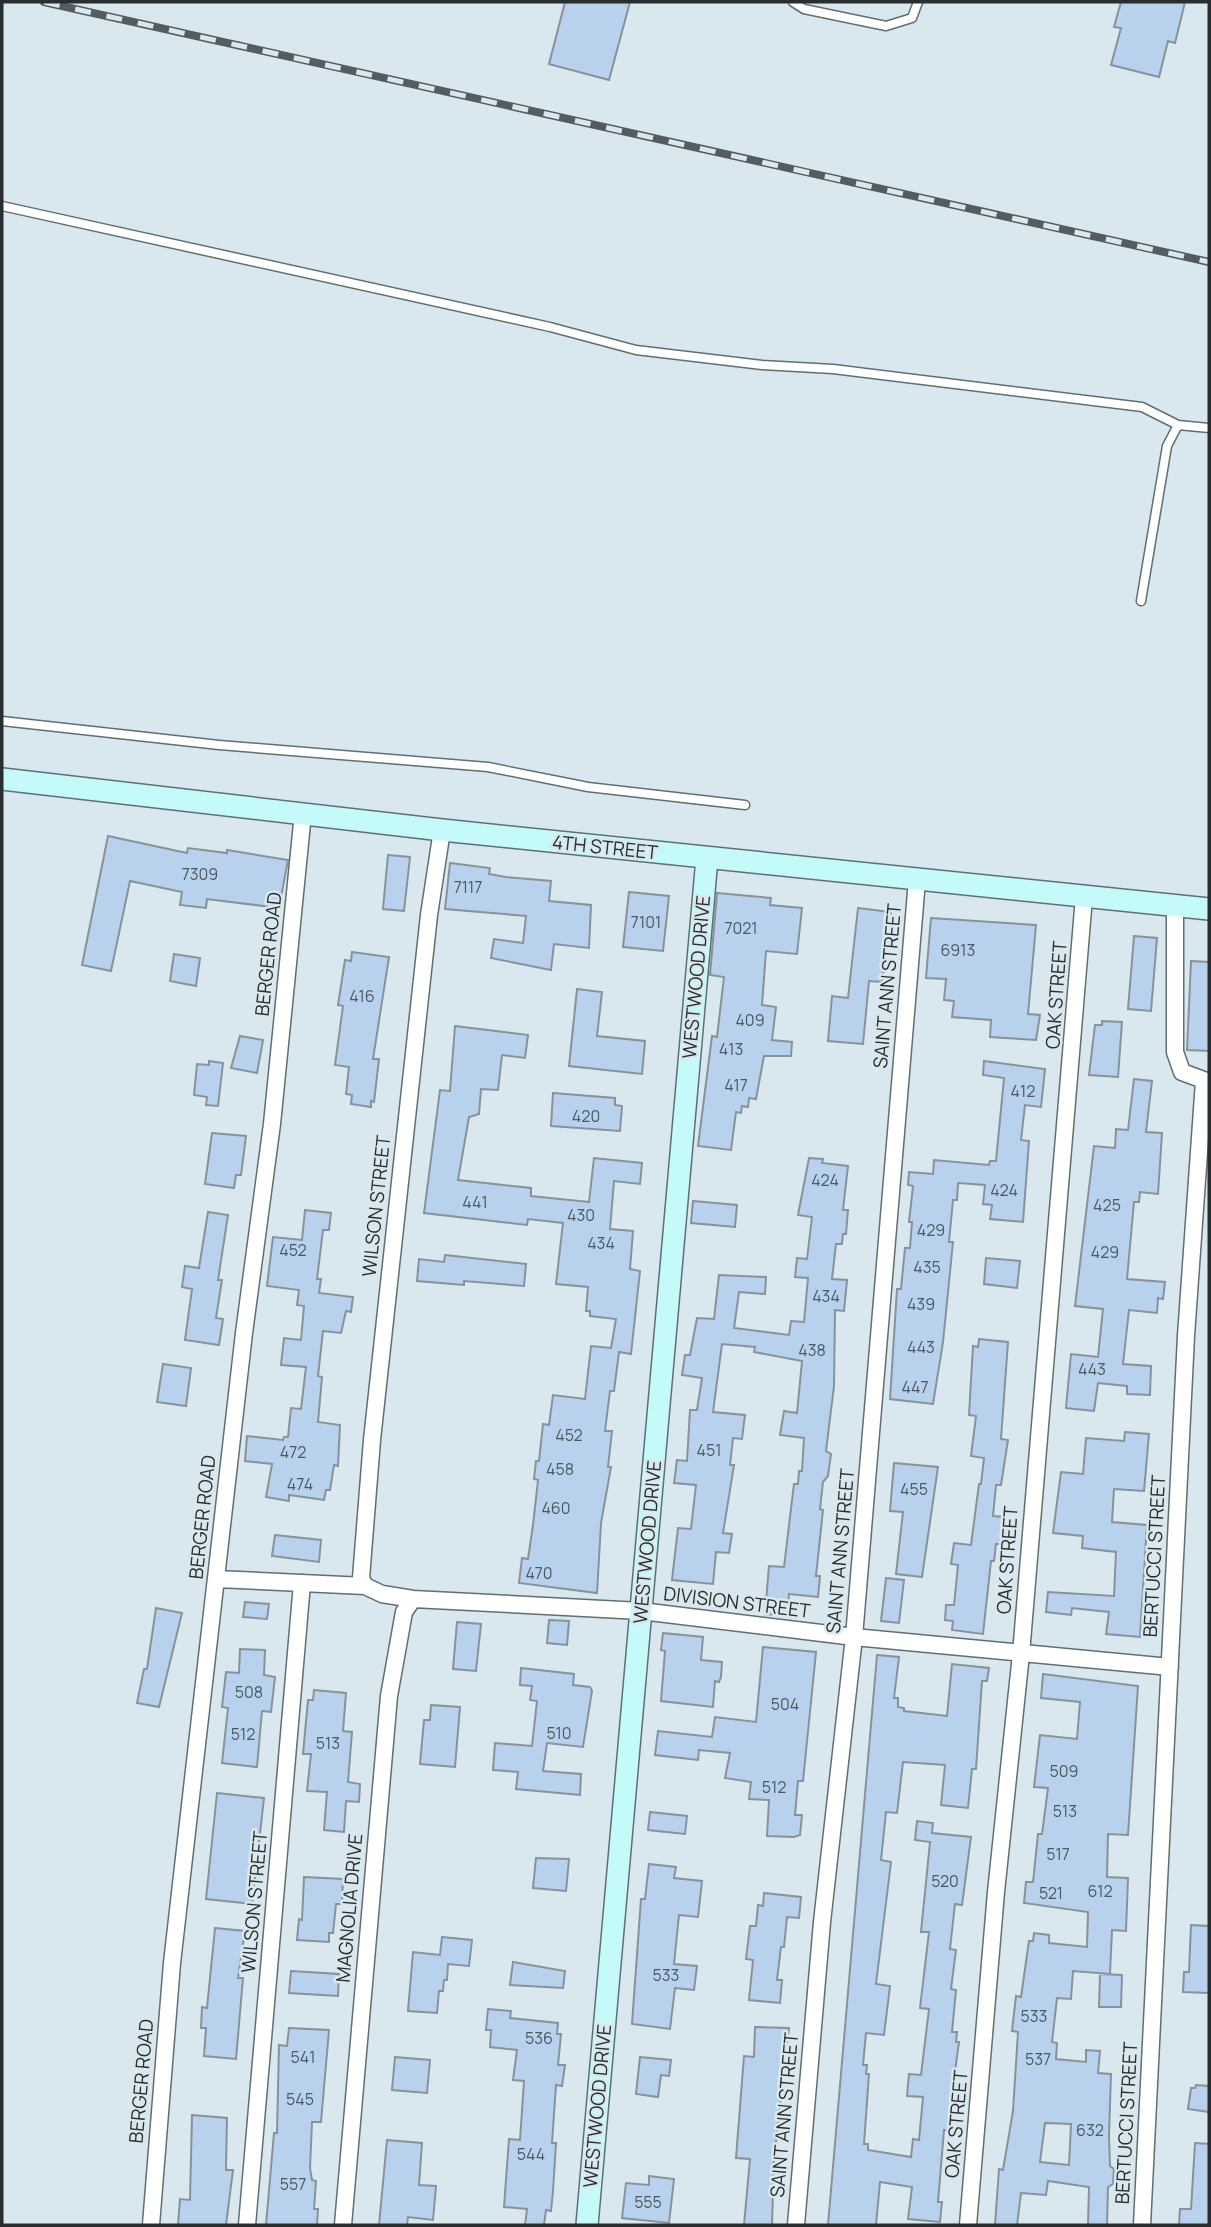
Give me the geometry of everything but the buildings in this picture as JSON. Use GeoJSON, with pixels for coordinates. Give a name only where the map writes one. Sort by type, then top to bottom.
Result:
{"type":"FeatureCollection","features":[{"type":"Feature","properties":{"kind":"street","name":"4TH STREET"},"geometry":{"type":"LineString","coordinates":[[2,779],[442,830],[1209,909]]}},
{"type":"Feature","properties":{"kind":"street","name":"BERGER ROAD"},"geometry":{"type":"LineString","coordinates":[[151,2225],[172,1963],[244,1333],[272,1124],[303,813]]}},
{"type":"Feature","properties":{"kind":"street","name":"WILSON STREET"},"geometry":{"type":"LineString","coordinates":[[365,1586],[361,1578],[373,1426],[429,915],[442,830]]}},
{"type":"Feature","properties":{"kind":"street","name":"WESTWOOD DRIVE"},"geometry":{"type":"LineString","coordinates":[[587,2225],[706,858]]}},
{"type":"Feature","properties":{"kind":"street","name":"SAINT ANN STREET"},"geometry":{"type":"LineString","coordinates":[[796,2225],[822,1922],[854,1637],[917,880]]}},
{"type":"Feature","properties":{"kind":"street","name":"OAK STREET"},"geometry":{"type":"LineString","coordinates":[[968,2225],[996,1892],[1021,1654],[1084,897]]}},
{"type":"Feature","properties":{"kind":"street","name":"BERTUCCI STREET"},"geometry":{"type":"LineString","coordinates":[[1142,2225],[1186,1336],[1207,1082],[1182,1072],[1175,1052],[1175,905]]}},
{"type":"Feature","properties":{"kind":"street","name":"DIVISION STREET"},"geometry":{"type":"LineString","coordinates":[[217,1579],[365,1586],[382,1594],[413,1599],[641,1611],[854,1637],[1170,1667]]}},
{"type":"Feature","properties":{"kind":"street","name":"WILSON STREET"},"geometry":{"type":"LineString","coordinates":[[247,2225],[302,1583]]}},
{"type":"Feature","properties":{"kind":"street","name":"MAGNOLIA DRIVE"},"geometry":{"type":"LineString","coordinates":[[343,2225],[389,1696],[404,1612],[413,1599]]}},
{"type":"Feature","properties":{"kind":"lane"},"geometry":{"type":"LineString","coordinates":[[793,2],[804,9],[886,26],[912,18],[918,2]]}},
{"type":"Feature","properties":{"kind":"lane"},"geometry":{"type":"LineString","coordinates":[[2,206],[550,327],[636,351],[762,365],[833,369],[1142,407],[1178,425],[1209,428]]}},
{"type":"Feature","properties":{"kind":"lane"},"geometry":{"type":"LineString","coordinates":[[1141,601],[1167,446],[1178,425]]}},
{"type":"Feature","properties":{"kind":"lane"},"geometry":{"type":"LineString","coordinates":[[2,721],[219,745],[488,767],[588,787],[745,806]]}},
{"type":"Feature","properties":{"kind":"railway"},"geometry":{"type":"LineString","coordinates":[[44,2],[1209,262]]}}]}
